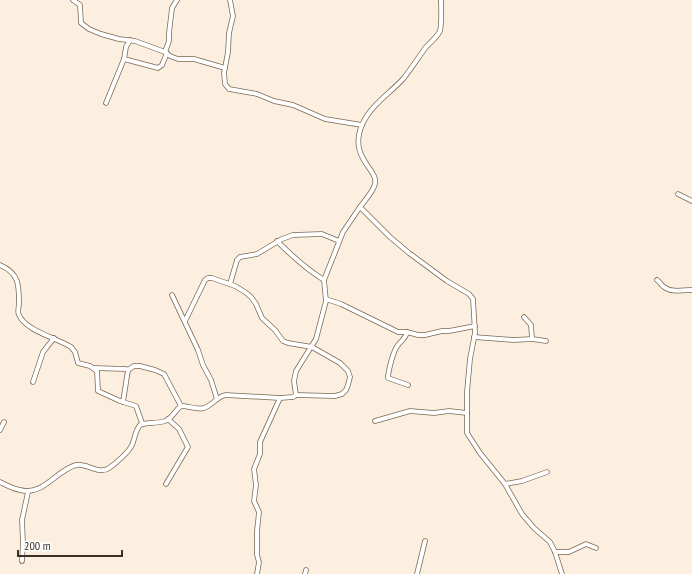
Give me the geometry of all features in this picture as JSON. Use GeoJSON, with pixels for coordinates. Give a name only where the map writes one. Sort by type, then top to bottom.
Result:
{"type":"FeatureCollection","features":[{"type":"Feature","properties":{"kind":"street"},"geometry":{"type":"LineString","coordinates":[[73,0],[80,5],[80,20],[83,25],[102,34],[119,39],[130,40],[166,52],[170,56],[178,59],[194,59],[225,68]]}},
{"type":"Feature","properties":{"kind":"street"},"geometry":{"type":"LineString","coordinates":[[124,59],[158,68],[162,65],[169,41],[172,8],[177,0]]}},
{"type":"Feature","properties":{"kind":"street"},"geometry":{"type":"LineString","coordinates":[[296,395],[294,381],[296,371],[316,339],[326,299],[324,280],[339,241],[375,182],[373,175],[362,158],[358,148],[358,138],[362,125],[370,112],[402,80],[426,47],[436,37],[440,29],[441,0]]}},
{"type":"Feature","properties":{"kind":"street"},"geometry":{"type":"LineString","coordinates":[[232,1],[233,16],[229,33],[224,81],[229,89],[257,94],[274,101],[293,105],[325,119],[362,125]]}},
{"type":"Feature","properties":{"kind":"street"},"geometry":{"type":"LineString","coordinates":[[106,103],[124,59],[126,47],[130,40]]}},
{"type":"Feature","properties":{"kind":"street"},"geometry":{"type":"LineString","coordinates":[[678,194],[692,201]]}},
{"type":"Feature","properties":{"kind":"street"},"geometry":{"type":"LineString","coordinates":[[360,207],[390,237],[409,253],[447,281],[471,296],[473,300],[475,326],[467,392],[467,433],[480,453],[505,484],[522,514],[534,528],[548,539],[555,552],[562,574]]}},
{"type":"Feature","properties":{"kind":"street"},"geometry":{"type":"LineString","coordinates":[[230,284],[237,260],[240,257],[257,254],[277,241],[293,235],[322,234],[339,241]]}},
{"type":"Feature","properties":{"kind":"street"},"geometry":{"type":"LineString","coordinates":[[277,241],[299,263],[324,280]]}},
{"type":"Feature","properties":{"kind":"street"},"geometry":{"type":"LineString","coordinates":[[0,265],[8,270],[18,280],[18,312],[32,328],[71,347],[75,352],[78,363],[93,368],[126,368],[128,370]]}},
{"type":"Feature","properties":{"kind":"street"},"geometry":{"type":"LineString","coordinates":[[181,406],[202,409],[221,396],[226,395],[280,398],[293,397],[296,395],[335,396],[342,394],[346,390],[350,377],[345,367],[312,347],[288,343],[283,340],[262,318],[251,297],[230,284],[212,278],[205,280],[185,321]]}},
{"type":"Feature","properties":{"kind":"street"},"geometry":{"type":"LineString","coordinates":[[657,280],[664,287],[670,290],[692,290]]}},
{"type":"Feature","properties":{"kind":"street"},"geometry":{"type":"LineString","coordinates":[[172,295],[198,350],[203,366],[211,380],[217,399]]}},
{"type":"Feature","properties":{"kind":"street"},"geometry":{"type":"LineString","coordinates":[[326,299],[398,332],[425,335],[475,326]]}},
{"type":"Feature","properties":{"kind":"street"},"geometry":{"type":"LineString","coordinates":[[524,317],[531,325],[532,339]]}},
{"type":"Feature","properties":{"kind":"street"},"geometry":{"type":"LineString","coordinates":[[407,332],[405,338],[396,348],[388,378],[408,385]]}},
{"type":"Feature","properties":{"kind":"street"},"geometry":{"type":"LineString","coordinates":[[474,337],[514,340],[532,339],[546,341]]}},
{"type":"Feature","properties":{"kind":"street"},"geometry":{"type":"LineString","coordinates":[[33,382],[44,352],[54,338]]}},
{"type":"Feature","properties":{"kind":"street"},"geometry":{"type":"LineString","coordinates":[[123,402],[128,370],[134,366],[140,366],[164,374],[181,406]]}},
{"type":"Feature","properties":{"kind":"street"},"geometry":{"type":"LineString","coordinates":[[93,368],[98,374],[98,392],[136,406],[142,423]]}},
{"type":"Feature","properties":{"kind":"street"},"geometry":{"type":"LineString","coordinates":[[257,574],[259,564],[257,554],[257,531],[259,512],[254,501],[256,485],[254,469],[260,454],[260,442],[280,398]]}},
{"type":"Feature","properties":{"kind":"street"},"geometry":{"type":"LineString","coordinates":[[0,482],[17,490],[28,492],[43,488],[63,471],[77,465],[101,470],[107,469],[128,451],[138,426],[142,423],[156,424],[168,419],[181,406]]}},
{"type":"Feature","properties":{"kind":"street"},"geometry":{"type":"LineString","coordinates":[[375,421],[410,411],[467,413]]}},
{"type":"Feature","properties":{"kind":"street"},"geometry":{"type":"LineString","coordinates":[[166,484],[188,447],[178,429],[168,419]]}},
{"type":"Feature","properties":{"kind":"street"},"geometry":{"type":"LineString","coordinates":[[0,430],[4,422]]}},
{"type":"Feature","properties":{"kind":"street"},"geometry":{"type":"LineString","coordinates":[[505,484],[522,481],[546,472]]}},
{"type":"Feature","properties":{"kind":"street"},"geometry":{"type":"LineString","coordinates":[[22,561],[22,520],[28,492]]}},
{"type":"Feature","properties":{"kind":"street"},"geometry":{"type":"LineString","coordinates":[[417,574],[424,541]]}},
{"type":"Feature","properties":{"kind":"street"},"geometry":{"type":"LineString","coordinates":[[555,552],[569,552],[586,544],[596,548]]}}]}
